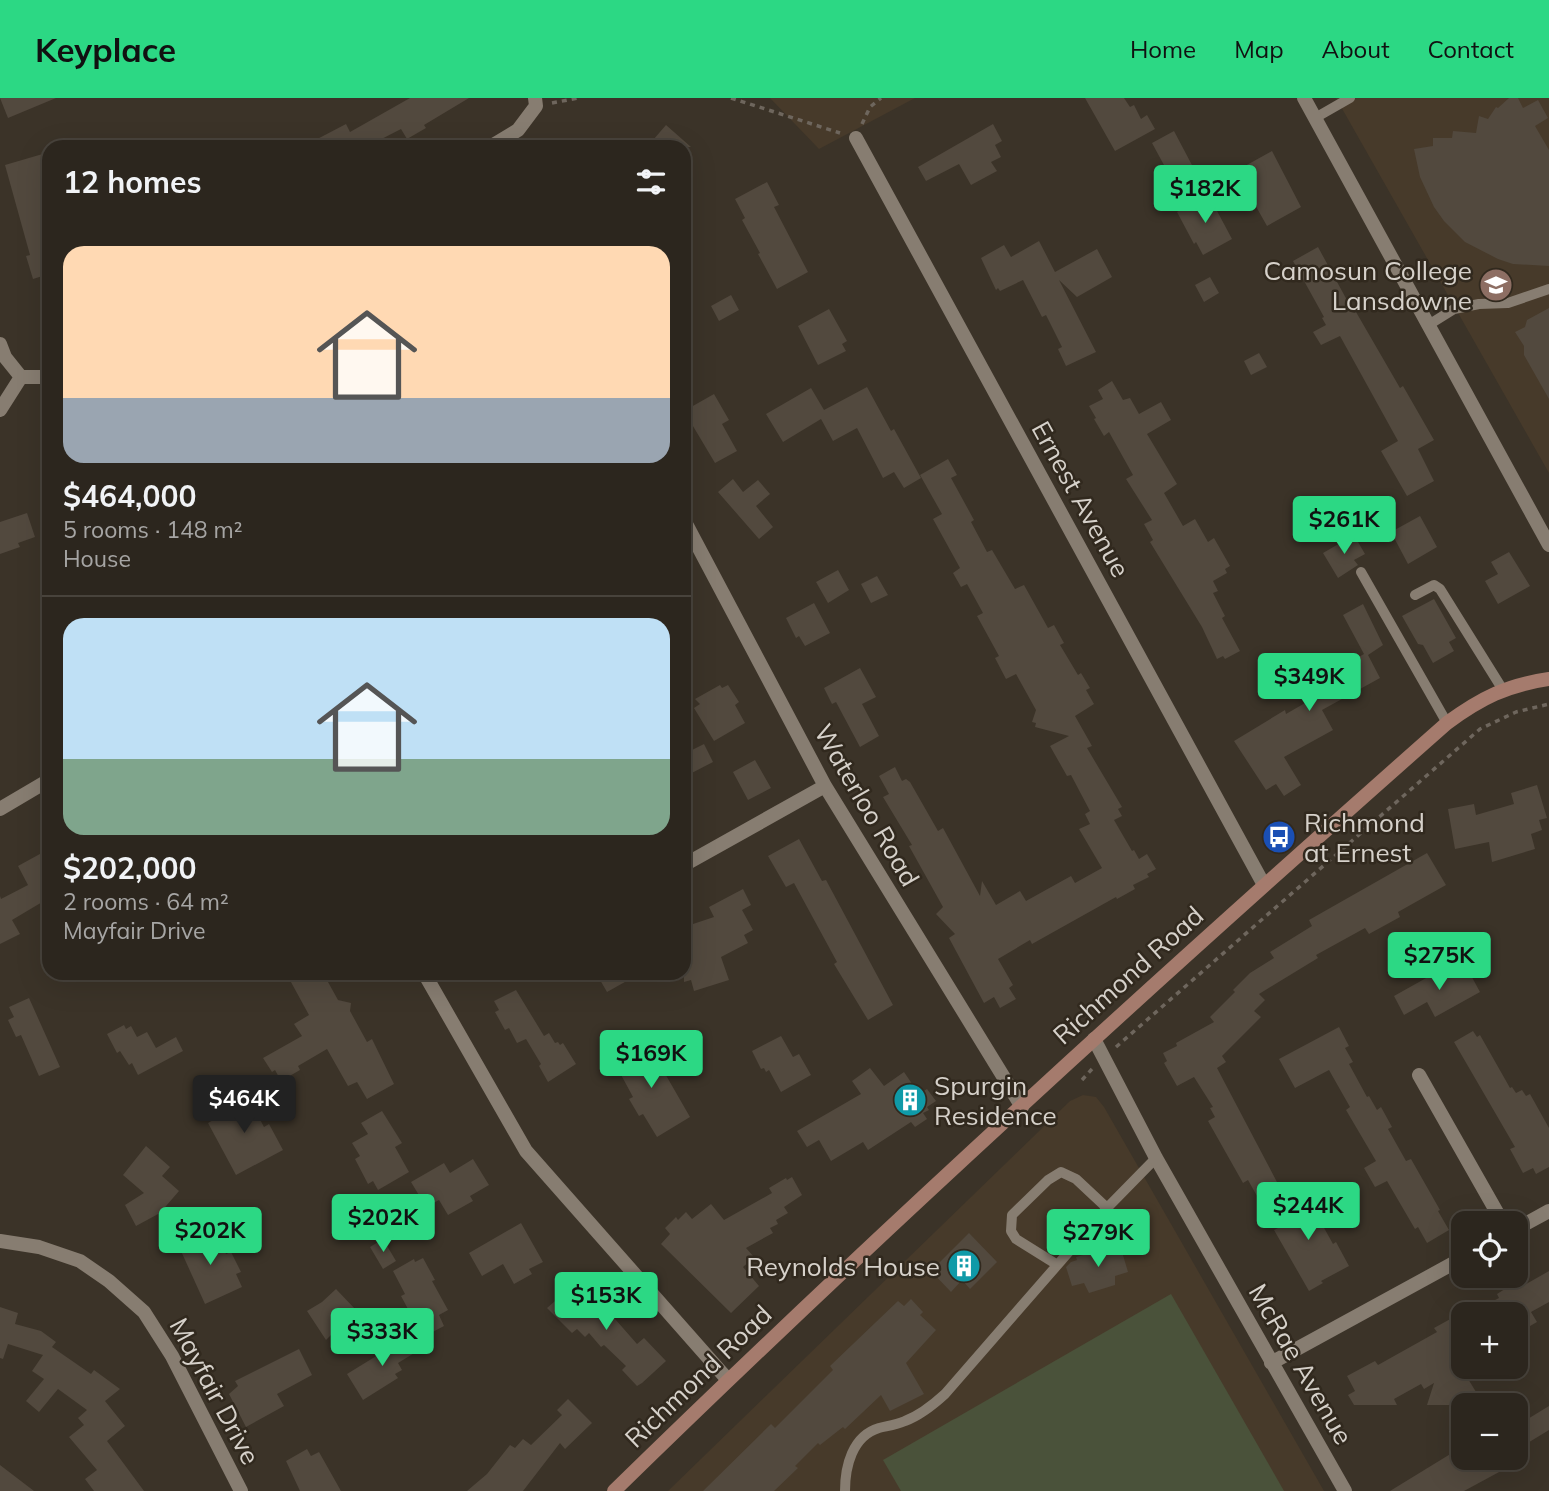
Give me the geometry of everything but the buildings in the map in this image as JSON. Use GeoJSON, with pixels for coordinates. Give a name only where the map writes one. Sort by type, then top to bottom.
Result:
{"type":"FeatureCollection","features":[{"type":"Feature","properties":{"kind":"main road","name":"Richmond Road"},"geometry":{"type":"LineString","coordinates":[[614,1491],[728,1380],[1094,1039],[1264,884],[1447,723],[1473,703],[1503,690],[1549,679]]}},
{"type":"Feature","properties":{"kind":"street"},"geometry":{"type":"LineString","coordinates":[[1304,98],[1549,545]]}},
{"type":"Feature","properties":{"kind":"street"},"geometry":{"type":"LineString","coordinates":[[502,140],[519,130],[536,102]]}},
{"type":"Feature","properties":{"kind":"street","name":"Ernest Avenue"},"geometry":{"type":"LineString","coordinates":[[856,138],[1264,884]]}},
{"type":"Feature","properties":{"kind":"street"},"geometry":{"type":"LineString","coordinates":[[0,344],[5,357],[21,377]]}},
{"type":"Feature","properties":{"kind":"street"},"geometry":{"type":"LineString","coordinates":[[21,377],[42,377]]}},
{"type":"Feature","properties":{"kind":"street"},"geometry":{"type":"LineString","coordinates":[[0,411],[21,377]]}},
{"type":"Feature","properties":{"kind":"street","name":"Waterloo Road"},"geometry":{"type":"LineString","coordinates":[[691,533],[825,786],[1022,1107]]}},
{"type":"Feature","properties":{"kind":"street"},"geometry":{"type":"LineString","coordinates":[[0,809],[42,784]]}},
{"type":"Feature","properties":{"kind":"street"},"geometry":{"type":"LineString","coordinates":[[691,861],[825,786]]}},
{"type":"Feature","properties":{"kind":"street"},"geometry":{"type":"LineString","coordinates":[[428,980],[526,1151],[728,1380]]}},
{"type":"Feature","properties":{"kind":"street","name":"McRae Avenue"},"geometry":{"type":"LineString","coordinates":[[1094,1039],[1156,1158],[1345,1491]]}},
{"type":"Feature","properties":{"kind":"street"},"geometry":{"type":"LineString","coordinates":[[1419,1075],[1496,1211]]}},
{"type":"Feature","properties":{"kind":"street"},"geometry":{"type":"LineString","coordinates":[[1528,1222],[1549,1211]]}},
{"type":"Feature","properties":{"kind":"street","name":"Mayfair Drive"},"geometry":{"type":"LineString","coordinates":[[0,1241],[39,1247],[80,1261],[109,1280],[144,1312],[172,1356],[240,1491]]}},
{"type":"Feature","properties":{"kind":"street"},"geometry":{"type":"LineString","coordinates":[[1271,1363],[1451,1265]]}},
{"type":"Feature","properties":{"kind":"lane"},"geometry":{"type":"LineString","coordinates":[[1315,118],[1350,98]]}},
{"type":"Feature","properties":{"kind":"lane"},"geometry":{"type":"LineString","coordinates":[[1430,324],[1454,309],[1479,304],[1508,303],[1549,289]]}},
{"type":"Feature","properties":{"kind":"lane"},"geometry":{"type":"LineString","coordinates":[[1361,572],[1447,723]]}},
{"type":"Feature","properties":{"kind":"lane"},"geometry":{"type":"LineString","coordinates":[[1415,595],[1434,585],[1440,589],[1503,690]]}},
{"type":"Feature","properties":{"kind":"lane"},"geometry":{"type":"LineString","coordinates":[[845,1491],[848,1464],[855,1446],[862,1438],[878,1428],[903,1422],[933,1406],[1056,1264],[1156,1158]]}},
{"type":"Feature","properties":{"kind":"lane"},"geometry":{"type":"LineString","coordinates":[[1056,1264],[1016,1239],[1011,1231],[1012,1215],[1048,1180],[1061,1172],[1076,1179],[1107,1208]]}},
{"type":"Feature","properties":{"kind":"path"},"geometry":{"type":"LineString","coordinates":[[536,102],[578,98]]}},
{"type":"Feature","properties":{"kind":"path"},"geometry":{"type":"LineString","coordinates":[[731,98],[856,138],[870,107],[881,98]]}},
{"type":"Feature","properties":{"kind":"path"},"geometry":{"type":"LineString","coordinates":[[1082,1080],[1103,1057],[1480,729],[1516,712],[1549,704]]}},
{"type":"Feature","properties":{"kind":"shaded area"},"geometry":{"type":"Polygon","coordinates":[[[770,98],[915,98],[819,149],[770,98]]]}},
{"type":"Feature","properties":{"kind":"shaded area","name":"Camosun College Lansdowne"},"geometry":{"type":"Polygon","coordinates":[[[1336,98],[1549,98],[1549,473],[1336,98]]]}},
{"type":"Feature","properties":{"kind":"shaded area"},"geometry":{"type":"Polygon","coordinates":[[[1083,1095],[1096,1097],[1104,1107],[1324,1491],[668,1491],[1070,1101],[1083,1095]]]}},
{"type":"Feature","properties":{"kind":"green space"},"geometry":{"type":"Polygon","coordinates":[[[1171,1294],[1284,1491],[901,1491],[883,1460],[1171,1294]]]}},
{"type":"Feature","properties":{"kind":"place","name":"Camosun College Lansdowne"},"geometry":{"type":"Point","coordinates":[1496,285]}},
{"type":"Feature","properties":{"kind":"place","name":"Richmond at Ernest"},"geometry":{"type":"Point","coordinates":[1279,837]}},
{"type":"Feature","properties":{"kind":"place","name":"Spurgin Residence"},"geometry":{"type":"Point","coordinates":[910,1100]}},
{"type":"Feature","properties":{"kind":"place","name":"Reynolds House"},"geometry":{"type":"Point","coordinates":[964,1266]}}]}
